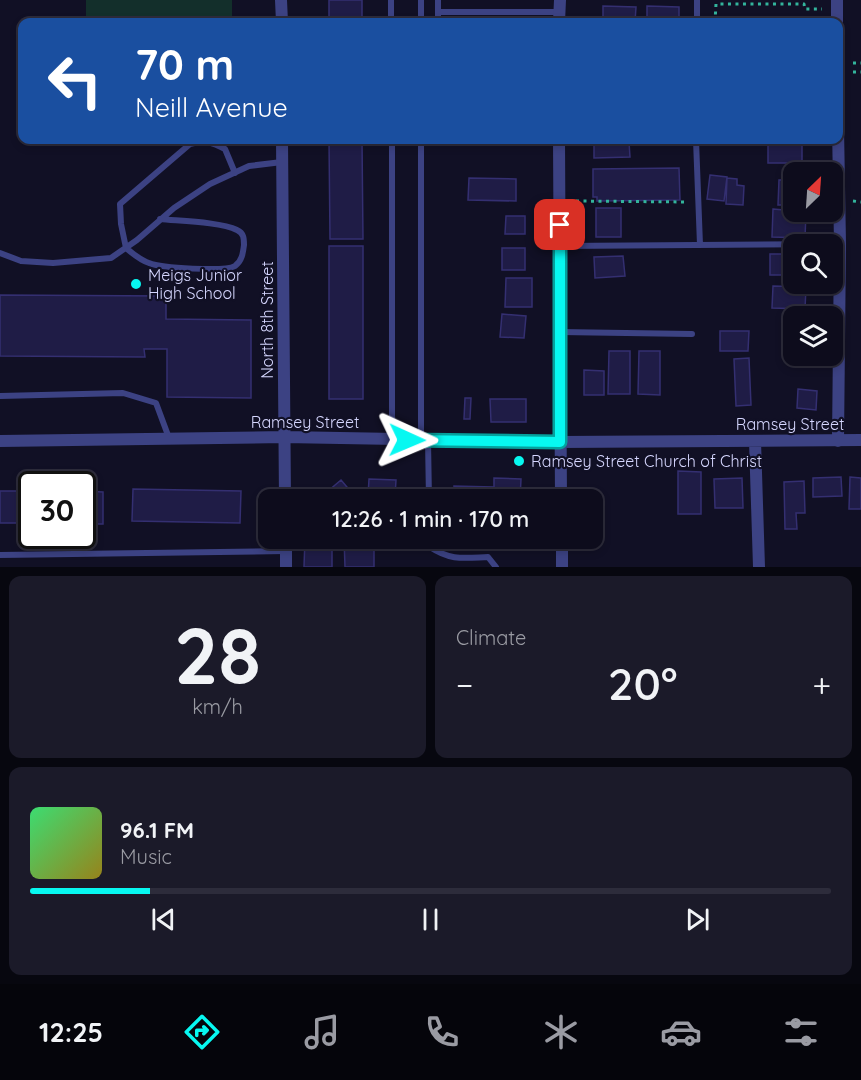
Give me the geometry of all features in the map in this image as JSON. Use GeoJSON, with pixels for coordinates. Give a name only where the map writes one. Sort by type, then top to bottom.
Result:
{"type":"FeatureCollection","features":[{"type":"Feature","properties":{"kind":"street"},"geometry":{"type":"LineString","coordinates":[[281,0],[282,18]]}},
{"type":"Feature","properties":{"kind":"street"},"geometry":{"type":"LineString","coordinates":[[837,0],[837,18]]}},
{"type":"Feature","properties":{"kind":"street","name":"North 8th Street"},"geometry":{"type":"LineString","coordinates":[[282,144],[285,489]]}},
{"type":"Feature","properties":{"kind":"street"},"geometry":{"type":"LineString","coordinates":[[559,144],[561,489]]}},
{"type":"Feature","properties":{"kind":"street"},"geometry":{"type":"LineString","coordinates":[[838,144],[840,234]]}},
{"type":"Feature","properties":{"kind":"street"},"geometry":{"type":"LineString","coordinates":[[838,441],[839,294]]}},
{"type":"Feature","properties":{"kind":"street","name":"Ramsey Street"},"geometry":{"type":"LineString","coordinates":[[0,441],[284,437],[560,442],[861,440]]}},
{"type":"Feature","properties":{"kind":"street"},"geometry":{"type":"LineString","coordinates":[[755,441],[759,567]]}},
{"type":"Feature","properties":{"kind":"street"},"geometry":{"type":"LineString","coordinates":[[286,549],[286,567]]}},
{"type":"Feature","properties":{"kind":"street"},"geometry":{"type":"LineString","coordinates":[[562,549],[562,567]]}},
{"type":"Feature","properties":{"kind":"lane"},"geometry":{"type":"LineString","coordinates":[[391,0],[392,18]]}},
{"type":"Feature","properties":{"kind":"lane"},"geometry":{"type":"LineString","coordinates":[[421,0],[421,18]]}},
{"type":"Feature","properties":{"kind":"lane"},"geometry":{"type":"LineString","coordinates":[[438,0],[438,18]]}},
{"type":"Feature","properties":{"kind":"lane"},"geometry":{"type":"LineString","coordinates":[[697,18],[698,0]]}},
{"type":"Feature","properties":{"kind":"lane"},"geometry":{"type":"LineString","coordinates":[[438,12],[560,12]]}},
{"type":"Feature","properties":{"kind":"lane"},"geometry":{"type":"LineString","coordinates":[[160,219],[236,229],[242,233],[244,238],[240,260],[232,267],[220,269],[163,267],[149,263],[126,248],[120,204],[190,144]]}},
{"type":"Feature","properties":{"kind":"lane"},"geometry":{"type":"LineString","coordinates":[[214,144],[225,149],[235,172]]}},
{"type":"Feature","properties":{"kind":"lane"},"geometry":{"type":"LineString","coordinates":[[392,144],[392,416],[394,439]]}},
{"type":"Feature","properties":{"kind":"lane"},"geometry":{"type":"LineString","coordinates":[[421,144],[424,440],[428,489]]}},
{"type":"Feature","properties":{"kind":"lane"},"geometry":{"type":"LineString","coordinates":[[696,144],[700,245]]}},
{"type":"Feature","properties":{"kind":"lane"},"geometry":{"type":"LineString","coordinates":[[0,253],[21,261],[53,263],[111,258],[174,208],[210,184],[249,166],[282,162]]}},
{"type":"Feature","properties":{"kind":"lane"},"geometry":{"type":"LineString","coordinates":[[560,246],[783,244]]}},
{"type":"Feature","properties":{"kind":"lane"},"geometry":{"type":"LineString","coordinates":[[559,332],[692,334]]}},
{"type":"Feature","properties":{"kind":"lane"},"geometry":{"type":"LineString","coordinates":[[0,396],[123,393],[156,403],[169,439]]}},
{"type":"Feature","properties":{"kind":"lane"},"geometry":{"type":"LineString","coordinates":[[0,555],[258,546]]}},
{"type":"Feature","properties":{"kind":"lane"},"geometry":{"type":"LineString","coordinates":[[434,549],[443,555],[461,558],[488,557],[496,567]]}},
{"type":"Feature","properties":{"kind":"path"},"geometry":{"type":"LineString","coordinates":[[715,18],[716,4],[804,4],[805,9],[822,9]]}},
{"type":"Feature","properties":{"kind":"path"},"geometry":{"type":"LineString","coordinates":[[853,63],[861,63]]}},
{"type":"Feature","properties":{"kind":"path"},"geometry":{"type":"LineString","coordinates":[[853,72],[861,72]]}},
{"type":"Feature","properties":{"kind":"path"},"geometry":{"type":"LineString","coordinates":[[576,201],[691,202]]}},
{"type":"Feature","properties":{"kind":"path"},"geometry":{"type":"LineString","coordinates":[[853,201],[861,202]]}},
{"type":"Feature","properties":{"kind":"green space"},"geometry":{"type":"Polygon","coordinates":[[[86,0],[232,0],[232,18],[86,18],[86,0]]]}},
{"type":"Feature","properties":{"kind":"building"},"geometry":{"type":"Polygon","coordinates":[[[329,0],[362,0],[362,18],[329,18],[329,0]]]}},
{"type":"Feature","properties":{"kind":"building"},"geometry":{"type":"Polygon","coordinates":[[[603,6],[636,7],[635,18],[603,18],[603,6]]]}},
{"type":"Feature","properties":{"kind":"building"},"geometry":{"type":"Polygon","coordinates":[[[647,6],[679,7],[679,18],[647,18],[647,6]]]}},
{"type":"Feature","properties":{"kind":"building"},"geometry":{"type":"Polygon","coordinates":[[[329,144],[362,144],[363,239],[330,239],[329,144]]]}},
{"type":"Feature","properties":{"kind":"building"},"geometry":{"type":"Polygon","coordinates":[[[594,144],[629,144],[630,157],[594,158],[594,144]]]}},
{"type":"Feature","properties":{"kind":"building"},"geometry":{"type":"Polygon","coordinates":[[[768,144],[802,144],[802,162],[768,163],[768,144]]]}},
{"type":"Feature","properties":{"kind":"building"},"geometry":{"type":"Polygon","coordinates":[[[679,168],[680,200],[597,201],[597,197],[593,197],[593,169],[679,168]]]}},
{"type":"Feature","properties":{"kind":"building"},"geometry":{"type":"Polygon","coordinates":[[[710,175],[727,177],[724,201],[707,199],[710,175]]]}},
{"type":"Feature","properties":{"kind":"building"},"geometry":{"type":"Polygon","coordinates":[[[469,178],[516,179],[516,201],[468,200],[469,178]]]}},
{"type":"Feature","properties":{"kind":"building"},"geometry":{"type":"Polygon","coordinates":[[[727,178],[737,179],[737,185],[744,186],[743,205],[726,204],[727,178]]]}},
{"type":"Feature","properties":{"kind":"building"},"geometry":{"type":"Polygon","coordinates":[[[779,180],[783,180],[783,205],[778,205],[779,180]]]}},
{"type":"Feature","properties":{"kind":"building"},"geometry":{"type":"Polygon","coordinates":[[[596,208],[621,208],[621,237],[596,237],[596,208]]]}},
{"type":"Feature","properties":{"kind":"building"},"geometry":{"type":"Polygon","coordinates":[[[773,209],[783,210],[783,222],[806,222],[805,234],[783,234],[783,237],[772,237],[773,209]]]}},
{"type":"Feature","properties":{"kind":"building"},"geometry":{"type":"Polygon","coordinates":[[[506,216],[525,216],[525,234],[505,234],[506,216]]]}},
{"type":"Feature","properties":{"kind":"building"},"geometry":{"type":"Polygon","coordinates":[[[329,246],[363,246],[363,399],[329,399],[329,246]]]}},
{"type":"Feature","properties":{"kind":"building"},"geometry":{"type":"Polygon","coordinates":[[[502,248],[525,248],[525,270],[502,270],[502,248]]]}},
{"type":"Feature","properties":{"kind":"building"},"geometry":{"type":"Polygon","coordinates":[[[770,254],[783,254],[783,275],[770,275],[770,254]]]}},
{"type":"Feature","properties":{"kind":"building"},"geometry":{"type":"Polygon","coordinates":[[[623,256],[625,276],[595,278],[594,257],[623,256]]]}},
{"type":"Feature","properties":{"kind":"building"},"geometry":{"type":"Polygon","coordinates":[[[506,278],[532,278],[532,307],[505,307],[506,278]]]}},
{"type":"Feature","properties":{"kind":"building"},"geometry":{"type":"Polygon","coordinates":[[[773,286],[783,286],[783,294],[806,294],[805,306],[772,308],[773,286]]]}},
{"type":"Feature","properties":{"kind":"building","name":"Meigs Junior High School"},"geometry":{"type":"Polygon","coordinates":[[[0,295],[166,296],[166,319],[251,320],[251,398],[167,397],[167,349],[144,349],[145,357],[0,356],[0,295]]]}},
{"type":"Feature","properties":{"kind":"building"},"geometry":{"type":"Polygon","coordinates":[[[502,314],[526,316],[524,338],[500,337],[502,314]]]}},
{"type":"Feature","properties":{"kind":"building"},"geometry":{"type":"Polygon","coordinates":[[[720,331],[749,331],[748,351],[720,351],[720,331]]]}},
{"type":"Feature","properties":{"kind":"building"},"geometry":{"type":"Polygon","coordinates":[[[609,351],[630,351],[630,394],[608,394],[609,351]]]}},
{"type":"Feature","properties":{"kind":"building"},"geometry":{"type":"Polygon","coordinates":[[[639,351],[660,351],[660,395],[638,394],[639,351]]]}},
{"type":"Feature","properties":{"kind":"building"},"geometry":{"type":"Polygon","coordinates":[[[749,358],[751,405],[736,406],[734,359],[749,358]]]}},
{"type":"Feature","properties":{"kind":"building"},"geometry":{"type":"Polygon","coordinates":[[[584,370],[604,371],[604,395],[584,395],[584,370]]]}},
{"type":"Feature","properties":{"kind":"building"},"geometry":{"type":"Polygon","coordinates":[[[798,389],[817,391],[816,410],[797,408],[798,389]]]}},
{"type":"Feature","properties":{"kind":"building"},"geometry":{"type":"Polygon","coordinates":[[[465,398],[471,398],[470,419],[464,419],[465,398]]]}},
{"type":"Feature","properties":{"kind":"building"},"geometry":{"type":"Polygon","coordinates":[[[490,399],[526,399],[526,422],[491,422],[490,399]]]}},
{"type":"Feature","properties":{"kind":"building"},"geometry":{"type":"Polygon","coordinates":[[[678,471],[701,472],[701,514],[678,514],[678,471]]]}},
{"type":"Feature","properties":{"kind":"building"},"geometry":{"type":"Polygon","coordinates":[[[841,477],[842,496],[813,497],[813,478],[841,477]]]}},
{"type":"Feature","properties":{"kind":"building"},"geometry":{"type":"Polygon","coordinates":[[[850,477],[861,478],[861,509],[849,509],[850,477]]]}},
{"type":"Feature","properties":{"kind":"building"},"geometry":{"type":"Polygon","coordinates":[[[494,478],[521,479],[521,489],[454,489],[454,486],[494,487],[494,478]]]}},
{"type":"Feature","properties":{"kind":"building"},"geometry":{"type":"Polygon","coordinates":[[[742,478],[743,508],[715,508],[714,479],[742,478]]]}},
{"type":"Feature","properties":{"kind":"building"},"geometry":{"type":"Polygon","coordinates":[[[369,479],[396,480],[395,489],[368,489],[369,479]]]}},
{"type":"Feature","properties":{"kind":"building"},"geometry":{"type":"Polygon","coordinates":[[[341,480],[349,489],[330,489],[341,480]]]}},
{"type":"Feature","properties":{"kind":"building"},"geometry":{"type":"Polygon","coordinates":[[[804,481],[805,513],[796,513],[797,529],[785,529],[784,482],[804,481]]]}},
{"type":"Feature","properties":{"kind":"building"},"geometry":{"type":"Polygon","coordinates":[[[133,489],[241,491],[240,523],[132,521],[133,489]]]}},
{"type":"Feature","properties":{"kind":"building"},"geometry":{"type":"Polygon","coordinates":[[[0,491],[18,491],[18,523],[0,523],[0,491]]]}},
{"type":"Feature","properties":{"kind":"building"},"geometry":{"type":"Polygon","coordinates":[[[96,492],[103,492],[103,524],[96,524],[96,492]]]}},
{"type":"Feature","properties":{"kind":"building"},"geometry":{"type":"Polygon","coordinates":[[[305,549],[332,549],[332,567],[304,567],[305,549]]]}},
{"type":"Feature","properties":{"kind":"building"},"geometry":{"type":"Polygon","coordinates":[[[344,549],[374,549],[374,567],[345,567],[344,549]]]}},
{"type":"Feature","properties":{"kind":"place","name":"Meigs Junior High School"},"geometry":{"type":"Point","coordinates":[136,284]}},
{"type":"Feature","properties":{"kind":"place","name":"Ramsey Street Church of Christ"},"geometry":{"type":"Point","coordinates":[519,461]}},
{"type":"Feature","properties":{"kind":"route"},"geometry":{"type":"LineString","coordinates":[[407,440],[560,442],[560,225]]}}]}
